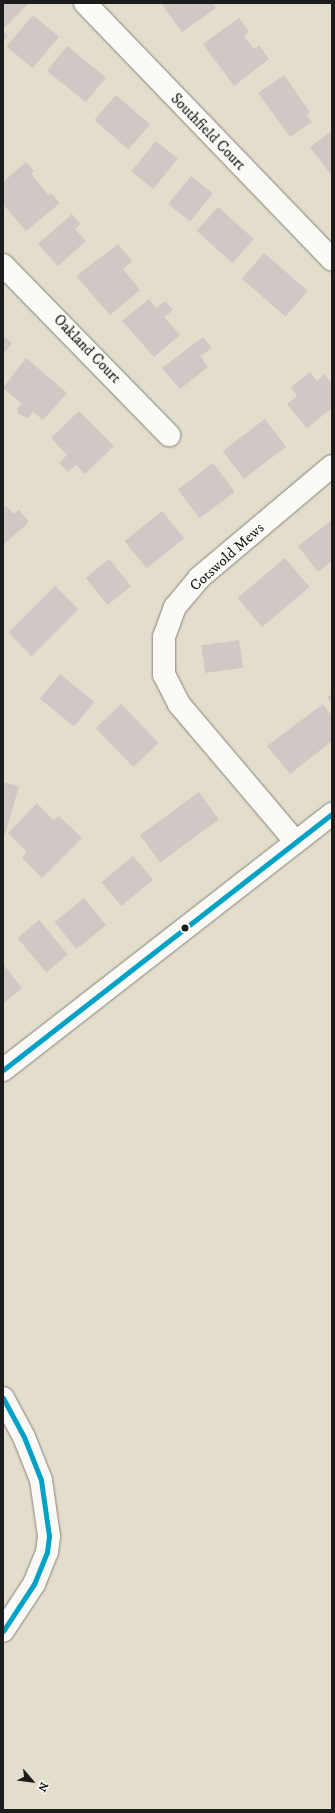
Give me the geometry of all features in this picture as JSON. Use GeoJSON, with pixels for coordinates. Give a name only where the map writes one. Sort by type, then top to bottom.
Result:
{"type":"FeatureCollection","features":[{"type":"Feature","properties":{"kind":"street","name":"Southfield Court"},"geometry":{"type":"LineString","coordinates":[[85,3],[332,260]]}},
{"type":"Feature","properties":{"kind":"street","name":"Oakland Court"},"geometry":{"type":"LineString","coordinates":[[3,264],[169,435]]}},
{"type":"Feature","properties":{"kind":"street","name":"Cotswold Mews"},"geometry":{"type":"LineString","coordinates":[[295,841],[179,704],[164,675],[164,637],[175,607],[199,578],[332,466]]}},
{"type":"Feature","properties":{"kind":"street"},"geometry":{"type":"LineString","coordinates":[[3,1070],[295,841],[332,814]]}},
{"type":"Feature","properties":{"kind":"street"},"geometry":{"type":"LineString","coordinates":[[3,1398],[24,1437],[41,1480],[49,1536],[47,1552],[34,1584],[3,1631]]}},
{"type":"Feature","properties":{"kind":"building"},"geometry":{"type":"Polygon","coordinates":[[[3,3],[29,3],[3,29],[3,3]]]}},
{"type":"Feature","properties":{"kind":"building"},"geometry":{"type":"Polygon","coordinates":[[[161,3],[213,3],[216,8],[182,32],[161,3]]]}},
{"type":"Feature","properties":{"kind":"building"},"geometry":{"type":"Polygon","coordinates":[[[33,15],[59,37],[33,68],[7,46],[33,15]]]}},
{"type":"Feature","properties":{"kind":"building"},"geometry":{"type":"Polygon","coordinates":[[[239,18],[249,32],[244,36],[254,49],[259,45],[269,59],[234,86],[203,44],[239,18]]]}},
{"type":"Feature","properties":{"kind":"building"},"geometry":{"type":"Polygon","coordinates":[[[3,31],[8,36],[3,41],[3,31]]]}},
{"type":"Feature","properties":{"kind":"building"},"geometry":{"type":"Polygon","coordinates":[[[67,46],[106,77],[86,102],[47,71],[67,46]]]}},
{"type":"Feature","properties":{"kind":"building"},"geometry":{"type":"Polygon","coordinates":[[[284,75],[310,112],[307,115],[312,122],[290,137],[258,93],[284,75]]]}},
{"type":"Feature","properties":{"kind":"building"},"geometry":{"type":"Polygon","coordinates":[[[116,95],[150,125],[128,149],[94,120],[116,95]]]}},
{"type":"Feature","properties":{"kind":"building"},"geometry":{"type":"Polygon","coordinates":[[[332,131],[332,176],[310,147],[332,131]]]}},
{"type":"Feature","properties":{"kind":"building"},"geometry":{"type":"Polygon","coordinates":[[[156,141],[178,159],[153,189],[131,171],[156,141]]]}},
{"type":"Feature","properties":{"kind":"building"},"geometry":{"type":"Polygon","coordinates":[[[26,162],[34,171],[31,174],[48,195],[51,193],[60,203],[26,231],[3,204],[3,182],[26,162]]]}},
{"type":"Feature","properties":{"kind":"building"},"geometry":{"type":"Polygon","coordinates":[[[191,176],[213,194],[190,222],[168,204],[191,176]]]}},
{"type":"Feature","properties":{"kind":"building"},"geometry":{"type":"Polygon","coordinates":[[[218,207],[254,239],[232,263],[197,231],[218,207]]]}},
{"type":"Feature","properties":{"kind":"building"},"geometry":{"type":"Polygon","coordinates":[[[72,214],[80,224],[75,229],[86,241],[58,266],[38,244],[72,214]]]}},
{"type":"Feature","properties":{"kind":"building"},"geometry":{"type":"Polygon","coordinates":[[[118,244],[132,261],[123,269],[140,290],[110,315],[76,276],[118,244]]]}},
{"type":"Feature","properties":{"kind":"building"},"geometry":{"type":"Polygon","coordinates":[[[264,253],[308,291],[285,317],[242,279],[264,253]]]}},
{"type":"Feature","properties":{"kind":"building"},"geometry":{"type":"Polygon","coordinates":[[[149,299],[156,308],[165,301],[173,310],[164,317],[180,335],[154,357],[122,321],[149,299]]]}},
{"type":"Feature","properties":{"kind":"building"},"geometry":{"type":"Polygon","coordinates":[[[3,336],[12,343],[3,355],[3,336]]]}},
{"type":"Feature","properties":{"kind":"building"},"geometry":{"type":"Polygon","coordinates":[[[203,337],[212,348],[200,356],[208,367],[180,389],[162,368],[203,337]]]}},
{"type":"Feature","properties":{"kind":"building"},"geometry":{"type":"Polygon","coordinates":[[[26,358],[67,393],[43,420],[33,412],[28,418],[18,414],[17,408],[22,404],[3,388],[26,358]]]}},
{"type":"Feature","properties":{"kind":"building"},"geometry":{"type":"Polygon","coordinates":[[[310,372],[317,381],[324,374],[332,384],[332,408],[307,428],[287,404],[297,396],[291,387],[310,372]]]}},
{"type":"Feature","properties":{"kind":"building"},"geometry":{"type":"Polygon","coordinates":[[[79,411],[114,446],[85,474],[76,465],[68,472],[59,463],[67,455],[51,438],[79,411]]]}},
{"type":"Feature","properties":{"kind":"building"},"geometry":{"type":"Polygon","coordinates":[[[265,419],[286,447],[244,479],[223,451],[265,419]]]}},
{"type":"Feature","properties":{"kind":"building"},"geometry":{"type":"Polygon","coordinates":[[[213,463],[235,492],[200,518],[178,489],[213,463]]]}},
{"type":"Feature","properties":{"kind":"building"},"geometry":{"type":"Polygon","coordinates":[[[6,506],[14,514],[19,510],[29,522],[3,545],[3,509],[6,506]]]}},
{"type":"Feature","properties":{"kind":"building"},"geometry":{"type":"Polygon","coordinates":[[[162,511],[184,538],[147,568],[125,541],[162,511]]]}},
{"type":"Feature","properties":{"kind":"building"},"geometry":{"type":"Polygon","coordinates":[[[332,520],[332,561],[318,572],[298,546],[332,520]]]}},
{"type":"Feature","properties":{"kind":"building"},"geometry":{"type":"Polygon","coordinates":[[[285,558],[309,587],[262,627],[238,598],[285,558]]]}},
{"type":"Feature","properties":{"kind":"building"},"geometry":{"type":"Polygon","coordinates":[[[109,559],[131,586],[108,605],[86,578],[109,559]]]}},
{"type":"Feature","properties":{"kind":"building"},"geometry":{"type":"Polygon","coordinates":[[[55,586],[78,609],[32,656],[8,633],[55,586]]]}},
{"type":"Feature","properties":{"kind":"building"},"geometry":{"type":"Polygon","coordinates":[[[239,640],[243,668],[205,673],[201,645],[239,640]]]}},
{"type":"Feature","properties":{"kind":"building"},"geometry":{"type":"Polygon","coordinates":[[[60,674],[94,702],[74,727],[40,699],[60,674]]]}},
{"type":"Feature","properties":{"kind":"building"},"geometry":{"type":"Polygon","coordinates":[[[332,694],[332,703],[327,697],[332,694]]]}},
{"type":"Feature","properties":{"kind":"building"},"geometry":{"type":"Polygon","coordinates":[[[121,704],[159,743],[133,767],[96,728],[121,704]]]}},
{"type":"Feature","properties":{"kind":"building"},"geometry":{"type":"Polygon","coordinates":[[[323,704],[332,716],[332,741],[290,774],[267,746],[323,704]]]}},
{"type":"Feature","properties":{"kind":"building"},"geometry":{"type":"Polygon","coordinates":[[[3,782],[19,786],[4,838],[3,837],[3,782]]]}},
{"type":"Feature","properties":{"kind":"building"},"geometry":{"type":"Polygon","coordinates":[[[199,792],[219,820],[160,862],[140,835],[199,792]]]}},
{"type":"Feature","properties":{"kind":"building"},"geometry":{"type":"Polygon","coordinates":[[[37,803],[53,820],[59,816],[82,838],[42,878],[22,858],[27,852],[8,833],[37,803]]]}},
{"type":"Feature","properties":{"kind":"building"},"geometry":{"type":"Polygon","coordinates":[[[133,856],[153,880],[122,906],[102,882],[133,856]]]}},
{"type":"Feature","properties":{"kind":"building"},"geometry":{"type":"Polygon","coordinates":[[[84,898],[106,925],[76,949],[54,922],[84,898]]]}},
{"type":"Feature","properties":{"kind":"building"},"geometry":{"type":"Polygon","coordinates":[[[39,920],[68,954],[46,972],[18,938],[39,920]]]}},
{"type":"Feature","properties":{"kind":"building"},"geometry":{"type":"Polygon","coordinates":[[[3,964],[22,988],[3,1004],[3,964]]]}},
{"type":"Feature","properties":{"kind":"transit line"},"geometry":{"type":"LineString","coordinates":[[3,1070],[332,814]]}},
{"type":"Feature","properties":{"kind":"transit line"},"geometry":{"type":"LineString","coordinates":[[3,1398],[24,1437],[41,1480],[49,1536],[47,1552],[34,1584],[3,1631]]}}]}
